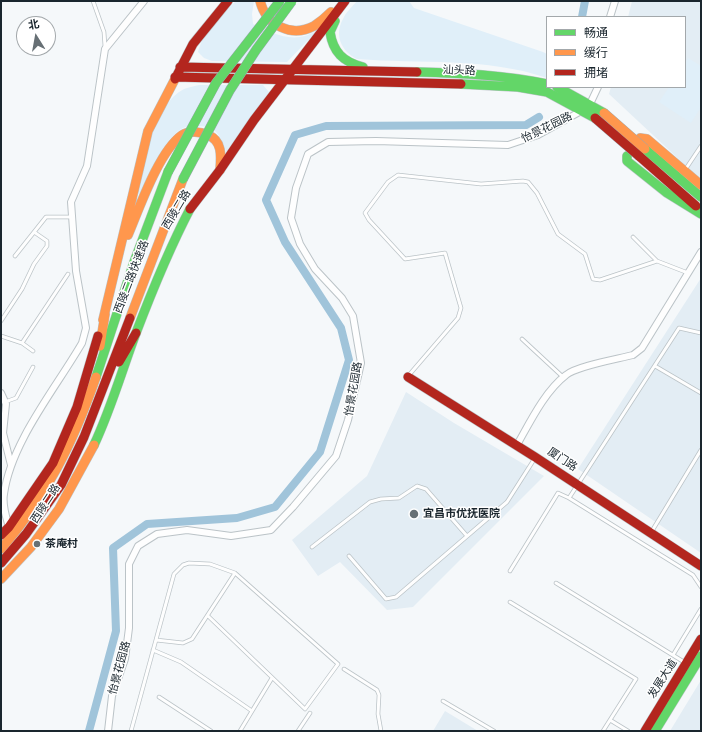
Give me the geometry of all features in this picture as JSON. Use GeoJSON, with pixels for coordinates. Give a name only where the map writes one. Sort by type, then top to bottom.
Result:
{"type":"FeatureCollection","features":[{"type":"Feature","properties":{"kind":"main road","name":"西陵二路"},"geometry":{"type":"LineString","coordinates":[[1,535],[9,527],[53,463],[76,407],[105,314],[130,201],[148,130],[193,44],[228,1]]}},
{"type":"Feature","properties":{"kind":"main road"},"geometry":{"type":"LineString","coordinates":[[260,1],[262,11],[268,21],[279,28],[291,30],[308,28],[319,22],[345,1]]}},
{"type":"Feature","properties":{"kind":"main road","name":"西陵二路快速路"},"geometry":{"type":"LineString","coordinates":[[1,548],[41,500],[61,465],[92,389],[141,241],[168,172],[216,83],[280,1]]}},
{"type":"Feature","properties":{"kind":"main road","name":"西陵二路快速路"},"geometry":{"type":"LineString","coordinates":[[1,563],[26,534],[61,485],[84,437],[183,179],[230,90],[256,50],[292,1]]}},
{"type":"Feature","properties":{"kind":"main road","name":"西陵二路"},"geometry":{"type":"LineString","coordinates":[[1,579],[31,547],[59,509],[80,472],[103,426],[136,333],[171,245],[193,203],[220,170],[254,120],[345,1]]}},
{"type":"Feature","properties":{"kind":"main road"},"geometry":{"type":"LineString","coordinates":[[345,1],[330,32],[335,51],[341,59],[353,65],[381,71]]}},
{"type":"Feature","properties":{"kind":"main road","name":"汕头路"},"geometry":{"type":"LineString","coordinates":[[180,67],[518,87],[547,92],[604,113],[642,153],[701,210]]}},
{"type":"Feature","properties":{"kind":"main road","name":"汕头路"},"geometry":{"type":"LineString","coordinates":[[175,77],[381,71],[478,73],[519,78],[546,84]]}},
{"type":"Feature","properties":{"kind":"main road","name":"汕头路"},"geometry":{"type":"LineString","coordinates":[[558,88],[587,107],[595,118],[701,197]]}},
{"type":"Feature","properties":{"kind":"main road"},"geometry":{"type":"LineString","coordinates":[[120,251],[149,185],[167,152],[182,135],[198,132],[212,136],[219,144],[220,170]]}},
{"type":"Feature","properties":{"kind":"main road"},"geometry":{"type":"LineString","coordinates":[[640,138],[647,139],[701,185]]}},
{"type":"Feature","properties":{"kind":"main road"},"geometry":{"type":"LineString","coordinates":[[627,156],[627,161],[667,194],[701,214]]}},
{"type":"Feature","properties":{"kind":"main road"},"geometry":{"type":"LineString","coordinates":[[92,389],[105,314]]}},
{"type":"Feature","properties":{"kind":"main road"},"geometry":{"type":"LineString","coordinates":[[102,390],[136,333]]}},
{"type":"Feature","properties":{"kind":"main road","name":"厦门路"},"geometry":{"type":"LineString","coordinates":[[408,377],[536,457],[701,566]]}},
{"type":"Feature","properties":{"kind":"main road"},"geometry":{"type":"LineString","coordinates":[[9,527],[41,500]]}},
{"type":"Feature","properties":{"kind":"main road","name":"发展大道"},"geometry":{"type":"LineString","coordinates":[[645,731],[701,639]]}},
{"type":"Feature","properties":{"kind":"main road","name":"发展大道"},"geometry":{"type":"LineString","coordinates":[[655,731],[701,656]]}},
{"type":"Feature","properties":{"kind":"street"},"geometry":{"type":"LineString","coordinates":[[9,527],[3,495],[11,465],[33,422],[82,343],[86,328],[76,271],[71,202],[88,159],[105,49],[144,1]]}},
{"type":"Feature","properties":{"kind":"street"},"geometry":{"type":"LineString","coordinates":[[610,16],[615,1]]}},
{"type":"Feature","properties":{"kind":"street"},"geometry":{"type":"LineString","coordinates":[[587,107],[597,88]]}},
{"type":"Feature","properties":{"kind":"street","name":"怡景花园路"},"geometry":{"type":"LineString","coordinates":[[108,731],[112,696],[125,659],[130,628],[129,564],[138,546],[157,534],[187,530],[230,536],[271,530],[293,508],[336,456],[348,420],[361,363],[353,316],[342,298],[315,269],[300,244],[292,218],[296,188],[308,154],[328,142],[376,141],[508,145],[538,135],[587,107]]}},
{"type":"Feature","properties":{"kind":"street"},"geometry":{"type":"LineString","coordinates":[[517,445],[535,412],[566,374],[633,355],[642,348],[701,252]]}},
{"type":"Feature","properties":{"kind":"street"},"geometry":{"type":"LineString","coordinates":[[1,393],[5,402],[3,434],[11,465]]}},
{"type":"Feature","properties":{"kind":"lane"},"geometry":{"type":"LineString","coordinates":[[92,1],[104,32],[105,49]]}},
{"type":"Feature","properties":{"kind":"lane"},"geometry":{"type":"LineString","coordinates":[[684,171],[701,146]]}},
{"type":"Feature","properties":{"kind":"lane"},"geometry":{"type":"LineString","coordinates":[[408,377],[458,318],[461,308],[445,253],[406,259],[369,220],[365,213],[388,182],[398,175],[481,184],[523,181],[528,182],[538,193],[558,234],[585,254],[594,279],[600,280],[657,261]]}},
{"type":"Feature","properties":{"kind":"lane"},"geometry":{"type":"LineString","coordinates":[[15,256],[46,217],[72,217]]}},
{"type":"Feature","properties":{"kind":"lane"},"geometry":{"type":"LineString","coordinates":[[1,321],[22,290],[34,264],[47,246],[47,241],[34,232]]}},
{"type":"Feature","properties":{"kind":"lane"},"geometry":{"type":"LineString","coordinates":[[633,237],[657,261],[688,273]]}},
{"type":"Feature","properties":{"kind":"lane"},"geometry":{"type":"LineString","coordinates":[[22,343],[68,274]]}},
{"type":"Feature","properties":{"kind":"lane"},"geometry":{"type":"LineString","coordinates":[[569,498],[579,485],[679,328],[701,333]]}},
{"type":"Feature","properties":{"kind":"lane"},"geometry":{"type":"LineString","coordinates":[[1,336],[22,343],[33,351]]}},
{"type":"Feature","properties":{"kind":"lane"},"geometry":{"type":"LineString","coordinates":[[522,340],[563,377]]}},
{"type":"Feature","properties":{"kind":"lane"},"geometry":{"type":"LineString","coordinates":[[655,366],[701,393]]}},
{"type":"Feature","properties":{"kind":"lane"},"geometry":{"type":"LineString","coordinates":[[5,402],[16,398],[33,367]]}},
{"type":"Feature","properties":{"kind":"lane"},"geometry":{"type":"LineString","coordinates":[[651,533],[701,450]]}},
{"type":"Feature","properties":{"kind":"lane"},"geometry":{"type":"LineString","coordinates":[[349,556],[386,599],[396,597],[513,496],[536,457]]}},
{"type":"Feature","properties":{"kind":"lane"},"geometry":{"type":"LineString","coordinates":[[312,546],[370,502],[381,499],[390,500],[399,498],[417,486],[426,488],[468,536]]}},
{"type":"Feature","properties":{"kind":"lane"},"geometry":{"type":"LineString","coordinates":[[510,570],[558,493],[569,498],[693,576],[701,587]]}},
{"type":"Feature","properties":{"kind":"lane"},"geometry":{"type":"LineString","coordinates":[[131,731],[174,574],[183,565],[189,563],[210,564],[234,573],[338,664],[305,709],[208,616]]}},
{"type":"Feature","properties":{"kind":"lane"},"geometry":{"type":"LineString","coordinates":[[156,640],[183,643],[192,639],[234,573]]}},
{"type":"Feature","properties":{"kind":"lane"},"geometry":{"type":"LineString","coordinates":[[556,583],[686,664]]}},
{"type":"Feature","properties":{"kind":"lane"},"geometry":{"type":"LineString","coordinates":[[510,602],[636,679],[603,731]]}},
{"type":"Feature","properties":{"kind":"lane"},"geometry":{"type":"LineString","coordinates":[[673,655],[701,609]]}},
{"type":"Feature","properties":{"kind":"lane"},"geometry":{"type":"LineString","coordinates":[[153,650],[181,662],[252,711]]}},
{"type":"Feature","properties":{"kind":"lane"},"geometry":{"type":"LineString","coordinates":[[344,669],[377,690],[379,695],[378,714],[381,731]]}},
{"type":"Feature","properties":{"kind":"lane"},"geometry":{"type":"LineString","coordinates":[[240,731],[272,678]]}},
{"type":"Feature","properties":{"kind":"lane"},"geometry":{"type":"LineString","coordinates":[[159,697],[211,731]]}},
{"type":"Feature","properties":{"kind":"lane"},"geometry":{"type":"LineString","coordinates":[[443,701],[494,731]]}},
{"type":"Feature","properties":{"kind":"lane"},"geometry":{"type":"LineString","coordinates":[[298,731],[310,712]]}},
{"type":"Feature","properties":{"kind":"lane"},"geometry":{"type":"LineString","coordinates":[[610,720],[628,731]]}},
{"type":"Feature","properties":{"kind":"shaded area"},"geometry":{"type":"Polygon","coordinates":[[[236,1],[254,1],[252,14],[253,24],[272,33],[285,37],[298,37],[316,32],[287,62],[212,61],[204,58],[198,52],[200,44],[213,24],[236,1]]]}},
{"type":"Feature","properties":{"kind":"shaded area"},"geometry":{"type":"Polygon","coordinates":[[[357,1],[409,1],[414,8],[546,54],[546,78],[524,71],[477,64],[357,59],[347,52],[339,37],[340,25],[347,12],[357,1]]]}},
{"type":"Feature","properties":{"kind":"shaded area"},"geometry":{"type":"Polygon","coordinates":[[[632,1],[701,1],[701,178],[609,94],[611,88],[686,88],[686,16],[628,16],[632,1]]]}},
{"type":"Feature","properties":{"kind":"shaded area"},"geometry":{"type":"Polygon","coordinates":[[[688,58],[701,66],[701,107],[691,123],[659,102],[668,88],[686,88],[686,61],[688,58]]]}},
{"type":"Feature","properties":{"kind":"shaded area"},"geometry":{"type":"Polygon","coordinates":[[[199,85],[263,85],[269,92],[226,152],[220,137],[210,128],[198,126],[186,127],[176,133],[163,148],[141,194],[135,193],[151,135],[165,107],[184,89],[199,85]]]}},
{"type":"Feature","properties":{"kind":"shaded area"},"geometry":{"type":"Polygon","coordinates":[[[701,278],[701,553],[578,469],[701,278]]]}},
{"type":"Feature","properties":{"kind":"shaded area","name":"宜昌市优抚医院"},"geometry":{"type":"Polygon","coordinates":[[[406,392],[454,423],[544,476],[413,607],[387,610],[340,562],[318,576],[292,540],[367,476],[406,392]]]}},
{"type":"Feature","properties":{"kind":"shaded area"},"geometry":{"type":"Polygon","coordinates":[[[701,680],[701,731],[670,731],[701,680]]]}},
{"type":"Feature","properties":{"kind":"shaded area"},"geometry":{"type":"Polygon","coordinates":[[[445,711],[478,731],[433,731],[445,711]]]}},
{"type":"Feature","properties":{"kind":"waterway"},"geometry":{"type":"LineString","coordinates":[[582,16],[585,1]]}},
{"type":"Feature","properties":{"kind":"waterway"},"geometry":{"type":"LineString","coordinates":[[89,731],[116,631],[113,548],[147,524],[237,518],[275,507],[320,452],[349,360],[341,328],[285,242],[266,200],[295,135],[326,126],[526,125],[539,117]]}},
{"type":"Feature","properties":{"kind":"traffic: fast"},"geometry":{"type":"LineString","coordinates":[[168,172],[216,83],[280,1]]}},
{"type":"Feature","properties":{"kind":"traffic: fast"},"geometry":{"type":"LineString","coordinates":[[183,179],[230,90],[256,50],[292,1]]}},
{"type":"Feature","properties":{"kind":"traffic: fast"},"geometry":{"type":"LineString","coordinates":[[335,21],[330,32],[336,51],[350,62],[363,67]]}},
{"type":"Feature","properties":{"kind":"traffic: fast"},"geometry":{"type":"LineString","coordinates":[[417,72],[515,78],[546,84]]}},
{"type":"Feature","properties":{"kind":"traffic: fast"},"geometry":{"type":"LineString","coordinates":[[461,84],[518,87],[547,92],[595,118]]}},
{"type":"Feature","properties":{"kind":"traffic: fast"},"geometry":{"type":"LineString","coordinates":[[559,88],[604,113]]}},
{"type":"Feature","properties":{"kind":"traffic: fast"},"geometry":{"type":"LineString","coordinates":[[645,149],[701,197]]}},
{"type":"Feature","properties":{"kind":"traffic: fast"},"geometry":{"type":"LineString","coordinates":[[627,156],[627,161],[667,193],[701,214]]}},
{"type":"Feature","properties":{"kind":"traffic: fast"},"geometry":{"type":"LineString","coordinates":[[96,377],[134,262],[168,172]]}},
{"type":"Feature","properties":{"kind":"traffic: fast"},"geometry":{"type":"LineString","coordinates":[[94,445],[106,418],[136,333],[155,286],[175,239],[190,209]]}},
{"type":"Feature","properties":{"kind":"traffic: fast"},"geometry":{"type":"LineString","coordinates":[[655,731],[701,656]]}},
{"type":"Feature","properties":{"kind":"traffic: slow"},"geometry":{"type":"LineString","coordinates":[[260,1],[268,17],[274,23],[288,30],[297,31],[314,26],[331,12]]}},
{"type":"Feature","properties":{"kind":"traffic: slow"},"geometry":{"type":"LineString","coordinates":[[103,320],[148,131],[175,79]]}},
{"type":"Feature","properties":{"kind":"traffic: slow"},"geometry":{"type":"LineString","coordinates":[[604,113],[645,149]]}},
{"type":"Feature","properties":{"kind":"traffic: slow"},"geometry":{"type":"LineString","coordinates":[[128,235],[150,181],[165,154],[182,135],[188,132],[199,132],[213,138],[219,145],[221,160],[220,170]]}},
{"type":"Feature","properties":{"kind":"traffic: slow"},"geometry":{"type":"LineString","coordinates":[[640,138],[647,139],[701,185]]}},
{"type":"Feature","properties":{"kind":"traffic: slow"},"geometry":{"type":"LineString","coordinates":[[130,318],[183,179]]}},
{"type":"Feature","properties":{"kind":"traffic: slow"},"geometry":{"type":"LineString","coordinates":[[100,346],[105,314]]}},
{"type":"Feature","properties":{"kind":"traffic: slow"},"geometry":{"type":"LineString","coordinates":[[1,549],[32,509],[57,468],[78,424],[96,377]]}},
{"type":"Feature","properties":{"kind":"traffic: slow"},"geometry":{"type":"LineString","coordinates":[[1,579],[31,547],[59,509],[94,445]]}},
{"type":"Feature","properties":{"kind":"traffic: jam"},"geometry":{"type":"LineString","coordinates":[[175,79],[193,44],[228,1]]}},
{"type":"Feature","properties":{"kind":"traffic: jam"},"geometry":{"type":"LineString","coordinates":[[190,209],[220,170],[254,120],[345,1]]}},
{"type":"Feature","properties":{"kind":"traffic: jam"},"geometry":{"type":"LineString","coordinates":[[180,67],[417,72]]}},
{"type":"Feature","properties":{"kind":"traffic: jam"},"geometry":{"type":"LineString","coordinates":[[175,77],[461,84]]}},
{"type":"Feature","properties":{"kind":"traffic: jam"},"geometry":{"type":"LineString","coordinates":[[595,118],[639,156]]}},
{"type":"Feature","properties":{"kind":"traffic: jam"},"geometry":{"type":"LineString","coordinates":[[639,156],[696,206]]}},
{"type":"Feature","properties":{"kind":"traffic: jam"},"geometry":{"type":"LineString","coordinates":[[1,563],[26,534],[61,485],[84,437],[130,318]]}},
{"type":"Feature","properties":{"kind":"traffic: jam"},"geometry":{"type":"LineString","coordinates":[[119,362],[136,333]]}},
{"type":"Feature","properties":{"kind":"traffic: jam"},"geometry":{"type":"LineString","coordinates":[[1,535],[9,527],[53,463],[77,407],[98,336]]}},
{"type":"Feature","properties":{"kind":"traffic: jam"},"geometry":{"type":"LineString","coordinates":[[408,377],[535,457],[701,566]]}},
{"type":"Feature","properties":{"kind":"traffic: jam"},"geometry":{"type":"LineString","coordinates":[[645,731],[701,639]]}},
{"type":"Feature","properties":{"kind":"place","name":"宜昌市优抚医院"},"geometry":{"type":"Point","coordinates":[414,514]}},
{"type":"Feature","properties":{"kind":"place","name":"茶庵村"},"geometry":{"type":"Point","coordinates":[37,544]}}]}
